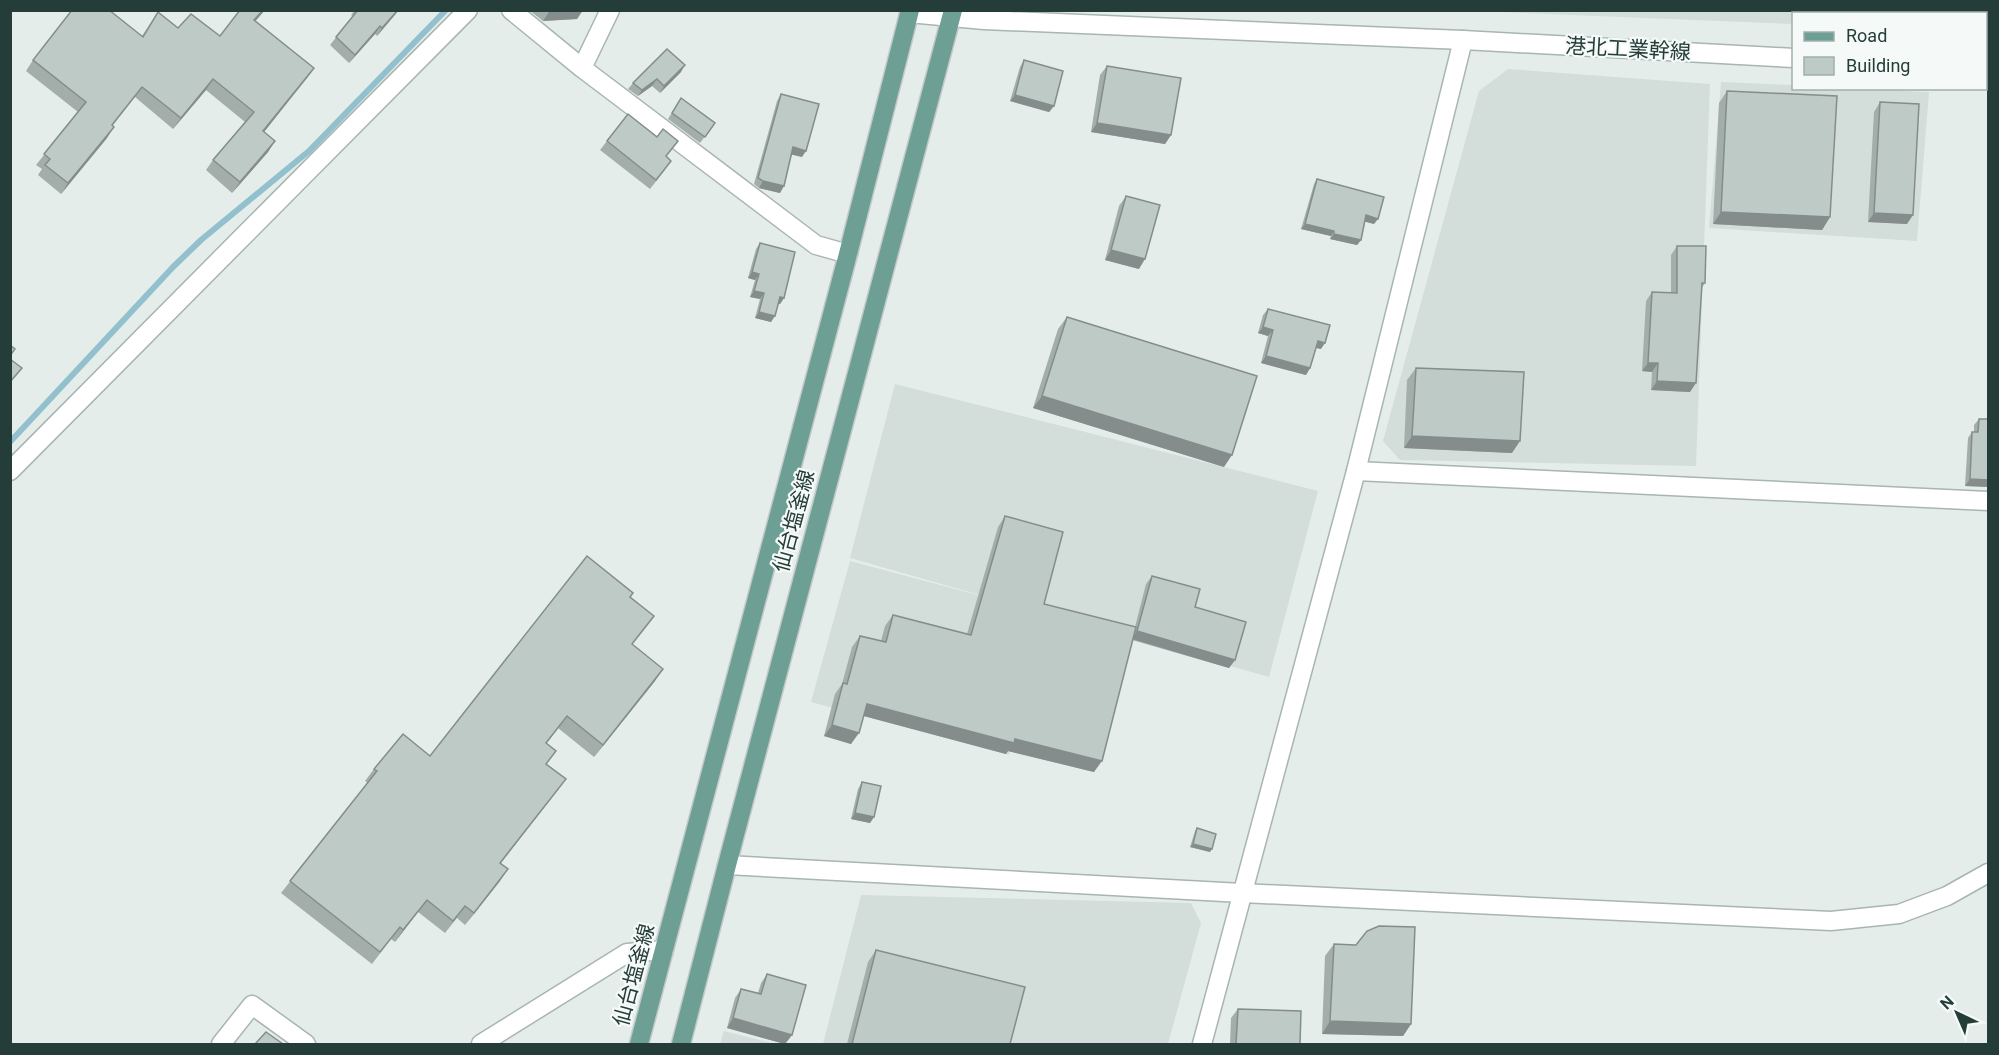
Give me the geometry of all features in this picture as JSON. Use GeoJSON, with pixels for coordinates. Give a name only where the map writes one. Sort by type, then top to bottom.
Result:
{"type":"FeatureCollection","features":[{"type":"Feature","properties":{"kind":"main road","name":"仙台塩釜線"},"geometry":{"type":"LineString","coordinates":[[639,1044],[910,12]]}},
{"type":"Feature","properties":{"kind":"main road","name":"仙台塩釜線"},"geometry":{"type":"LineString","coordinates":[[681,1044],[952,14]]}},
{"type":"Feature","properties":{"kind":"street"},"geometry":{"type":"LineString","coordinates":[[10,471],[468,10]]}},
{"type":"Feature","properties":{"kind":"street"},"geometry":{"type":"LineString","coordinates":[[511,10],[582,68],[816,245],[848,254]]}},
{"type":"Feature","properties":{"kind":"street"},"geometry":{"type":"LineString","coordinates":[[582,68],[610,10]]}},
{"type":"Feature","properties":{"kind":"street","name":"港北工業幹線"},"geometry":{"type":"LineString","coordinates":[[910,12],[1792,58]]}},
{"type":"Feature","properties":{"kind":"street"},"geometry":{"type":"LineString","coordinates":[[1202,1044],[1356,471],[1463,40]]}},
{"type":"Feature","properties":{"kind":"street"},"geometry":{"type":"LineString","coordinates":[[1356,471],[1989,501]]}},
{"type":"Feature","properties":{"kind":"street"},"geometry":{"type":"LineString","coordinates":[[727,865],[1242,893],[1831,921],[1899,914],[1947,896],[1989,873]]}},
{"type":"Feature","properties":{"kind":"street"},"geometry":{"type":"LineString","coordinates":[[481,1044],[627,953],[664,950]]}},
{"type":"Feature","properties":{"kind":"street"},"geometry":{"type":"LineString","coordinates":[[221,1044],[252,1005],[306,1044]]}},
{"type":"Feature","properties":{"kind":"shaded area"},"geometry":{"type":"Polygon","coordinates":[[[1988,10],[1988,32],[1987,12],[1792,12],[1792,24],[1478,11],[1988,10]]]}},
{"type":"Feature","properties":{"kind":"shaded area"},"geometry":{"type":"Polygon","coordinates":[[[1508,69],[1710,84],[1696,466],[1400,460],[1383,441],[1479,91],[1508,69]]]}},
{"type":"Feature","properties":{"kind":"shaded area"},"geometry":{"type":"Polygon","coordinates":[[[1721,82],[1792,85],[1792,90],[1929,92],[1917,241],[1709,228],[1721,82]]]}},
{"type":"Feature","properties":{"kind":"shaded area"},"geometry":{"type":"Polygon","coordinates":[[[895,384],[1318,491],[1269,677],[1048,614],[1009,755],[811,702],[850,561],[1008,603],[850,558],[895,384]]]}},
{"type":"Feature","properties":{"kind":"shaded area"},"geometry":{"type":"Polygon","coordinates":[[[861,895],[1191,903],[1201,923],[1168,1044],[823,1044],[861,895]]]}},
{"type":"Feature","properties":{"kind":"shaded area"},"geometry":{"type":"Polygon","coordinates":[[[724,1031],[775,1044],[720,1044],[724,1031]]]}},
{"type":"Feature","properties":{"kind":"building"},"geometry":{"type":"Polygon","coordinates":[[[72,10],[109,10],[143,37],[158,12],[178,28],[191,14],[220,36],[240,10],[263,10],[254,20],[314,68],[263,131],[275,141],[240,182],[213,160],[254,112],[213,79],[181,118],[142,87],[112,125],[114,127],[68,183],[45,165],[50,159],[44,154],[86,102],[33,60],[72,10]]]}},
{"type":"Feature","properties":{"kind":"building"},"geometry":{"type":"Polygon","coordinates":[[[358,10],[398,10],[382,28],[380,26],[355,55],[336,37],[358,10]]]}},
{"type":"Feature","properties":{"kind":"building"},"geometry":{"type":"Polygon","coordinates":[[[547,10],[577,10],[549,12],[547,10]]]}},
{"type":"Feature","properties":{"kind":"building"},"geometry":{"type":"Polygon","coordinates":[[[667,49],[685,65],[664,86],[657,79],[642,90],[633,83],[667,49]]]}},
{"type":"Feature","properties":{"kind":"building"},"geometry":{"type":"Polygon","coordinates":[[[1024,60],[1063,71],[1054,106],[1015,95],[1024,60]]]}},
{"type":"Feature","properties":{"kind":"building"},"geometry":{"type":"Polygon","coordinates":[[[1107,66],[1181,78],[1171,135],[1097,123],[1107,66]]]}},
{"type":"Feature","properties":{"kind":"building"},"geometry":{"type":"Polygon","coordinates":[[[1727,91],[1837,96],[1830,217],[1721,212],[1727,91]]]}},
{"type":"Feature","properties":{"kind":"building"},"geometry":{"type":"Polygon","coordinates":[[[781,94],[819,104],[806,151],[793,147],[784,186],[758,178],[781,94]]]}},
{"type":"Feature","properties":{"kind":"building"},"geometry":{"type":"Polygon","coordinates":[[[681,98],[715,123],[705,137],[672,113],[681,98]]]}},
{"type":"Feature","properties":{"kind":"building"},"geometry":{"type":"Polygon","coordinates":[[[1880,102],[1919,104],[1913,215],[1874,213],[1880,102]]]}},
{"type":"Feature","properties":{"kind":"building"},"geometry":{"type":"Polygon","coordinates":[[[628,114],[657,137],[663,129],[678,141],[666,156],[671,161],[656,180],[607,141],[628,114]]]}},
{"type":"Feature","properties":{"kind":"building"},"geometry":{"type":"Polygon","coordinates":[[[1317,179],[1384,197],[1378,219],[1366,215],[1361,240],[1305,224],[1317,179]]]}},
{"type":"Feature","properties":{"kind":"building"},"geometry":{"type":"Polygon","coordinates":[[[1126,196],[1160,205],[1145,259],[1111,250],[1126,196]]]}},
{"type":"Feature","properties":{"kind":"building"},"geometry":{"type":"Polygon","coordinates":[[[760,243],[795,252],[784,298],[780,297],[775,316],[759,312],[764,293],[754,291],[759,274],[752,272],[760,243]]]}},
{"type":"Feature","properties":{"kind":"building"},"geometry":{"type":"Polygon","coordinates":[[[1677,246],[1706,246],[1696,383],[1657,381],[1658,363],[1648,363],[1652,292],[1677,293],[1677,246]]]}},
{"type":"Feature","properties":{"kind":"building"},"geometry":{"type":"Polygon","coordinates":[[[1268,309],[1330,325],[1325,343],[1318,341],[1310,368],[1266,356],[1273,330],[1263,327],[1268,309]]]}},
{"type":"Feature","properties":{"kind":"building"},"geometry":{"type":"Polygon","coordinates":[[[1067,317],[1257,376],[1232,455],[1042,396],[1067,317]]]}},
{"type":"Feature","properties":{"kind":"building"},"geometry":{"type":"Polygon","coordinates":[[[10,345],[15,349],[10,356],[10,345]]]}},
{"type":"Feature","properties":{"kind":"building"},"geometry":{"type":"Polygon","coordinates":[[[10,359],[22,368],[10,382],[10,359]]]}},
{"type":"Feature","properties":{"kind":"building"},"geometry":{"type":"Polygon","coordinates":[[[1416,368],[1524,372],[1520,441],[1412,436],[1416,368]]]}},
{"type":"Feature","properties":{"kind":"building"},"geometry":{"type":"Polygon","coordinates":[[[1979,419],[1989,419],[1989,480],[1970,479],[1972,432],[1978,432],[1979,419]]]}},
{"type":"Feature","properties":{"kind":"building"},"geometry":{"type":"Polygon","coordinates":[[[1005,516],[1063,532],[1044,604],[1136,627],[1102,761],[1015,739],[1014,743],[867,704],[859,733],[832,725],[843,683],[847,684],[860,636],[886,642],[893,615],[971,635],[1005,516]]]}},
{"type":"Feature","properties":{"kind":"building"},"geometry":{"type":"Polygon","coordinates":[[[587,556],[633,593],[630,597],[654,616],[632,644],[663,669],[603,745],[567,716],[546,743],[556,751],[546,764],[566,779],[500,863],[508,869],[474,913],[465,906],[453,921],[427,900],[403,930],[400,927],[380,952],[290,881],[377,771],[374,769],[403,734],[430,756],[587,556]]]}},
{"type":"Feature","properties":{"kind":"building"},"geometry":{"type":"Polygon","coordinates":[[[1152,576],[1200,589],[1195,607],[1246,622],[1235,660],[1137,631],[1152,576]]]}},
{"type":"Feature","properties":{"kind":"building"},"geometry":{"type":"Polygon","coordinates":[[[862,782],[881,786],[874,817],[855,813],[862,782]]]}},
{"type":"Feature","properties":{"kind":"building"},"geometry":{"type":"Polygon","coordinates":[[[1197,828],[1216,834],[1212,849],[1193,844],[1197,828]]]}},
{"type":"Feature","properties":{"kind":"building"},"geometry":{"type":"Polygon","coordinates":[[[1379,926],[1415,927],[1411,1024],[1330,1021],[1334,944],[1356,945],[1367,931],[1379,926]]]}},
{"type":"Feature","properties":{"kind":"building"},"geometry":{"type":"Polygon","coordinates":[[[876,950],[1025,987],[1010,1044],[852,1044],[876,950]]]}},
{"type":"Feature","properties":{"kind":"building"},"geometry":{"type":"Polygon","coordinates":[[[767,974],[806,985],[792,1035],[733,1018],[741,989],[761,994],[767,974]]]}},
{"type":"Feature","properties":{"kind":"building"},"geometry":{"type":"Polygon","coordinates":[[[1238,1009],[1301,1011],[1300,1044],[1236,1044],[1238,1009]]]}},
{"type":"Feature","properties":{"kind":"building"},"geometry":{"type":"Polygon","coordinates":[[[266,1032],[283,1044],[255,1044],[266,1032]]]}},
{"type":"Feature","properties":{"kind":"waterway"},"geometry":{"type":"LineString","coordinates":[[10,442],[173,267],[201,240],[309,151],[446,10]]}},
{"type":"Feature","properties":{"kind":"railway"},"geometry":{"type":"LineString","coordinates":[[1796,10],[1828,12]]}}]}
